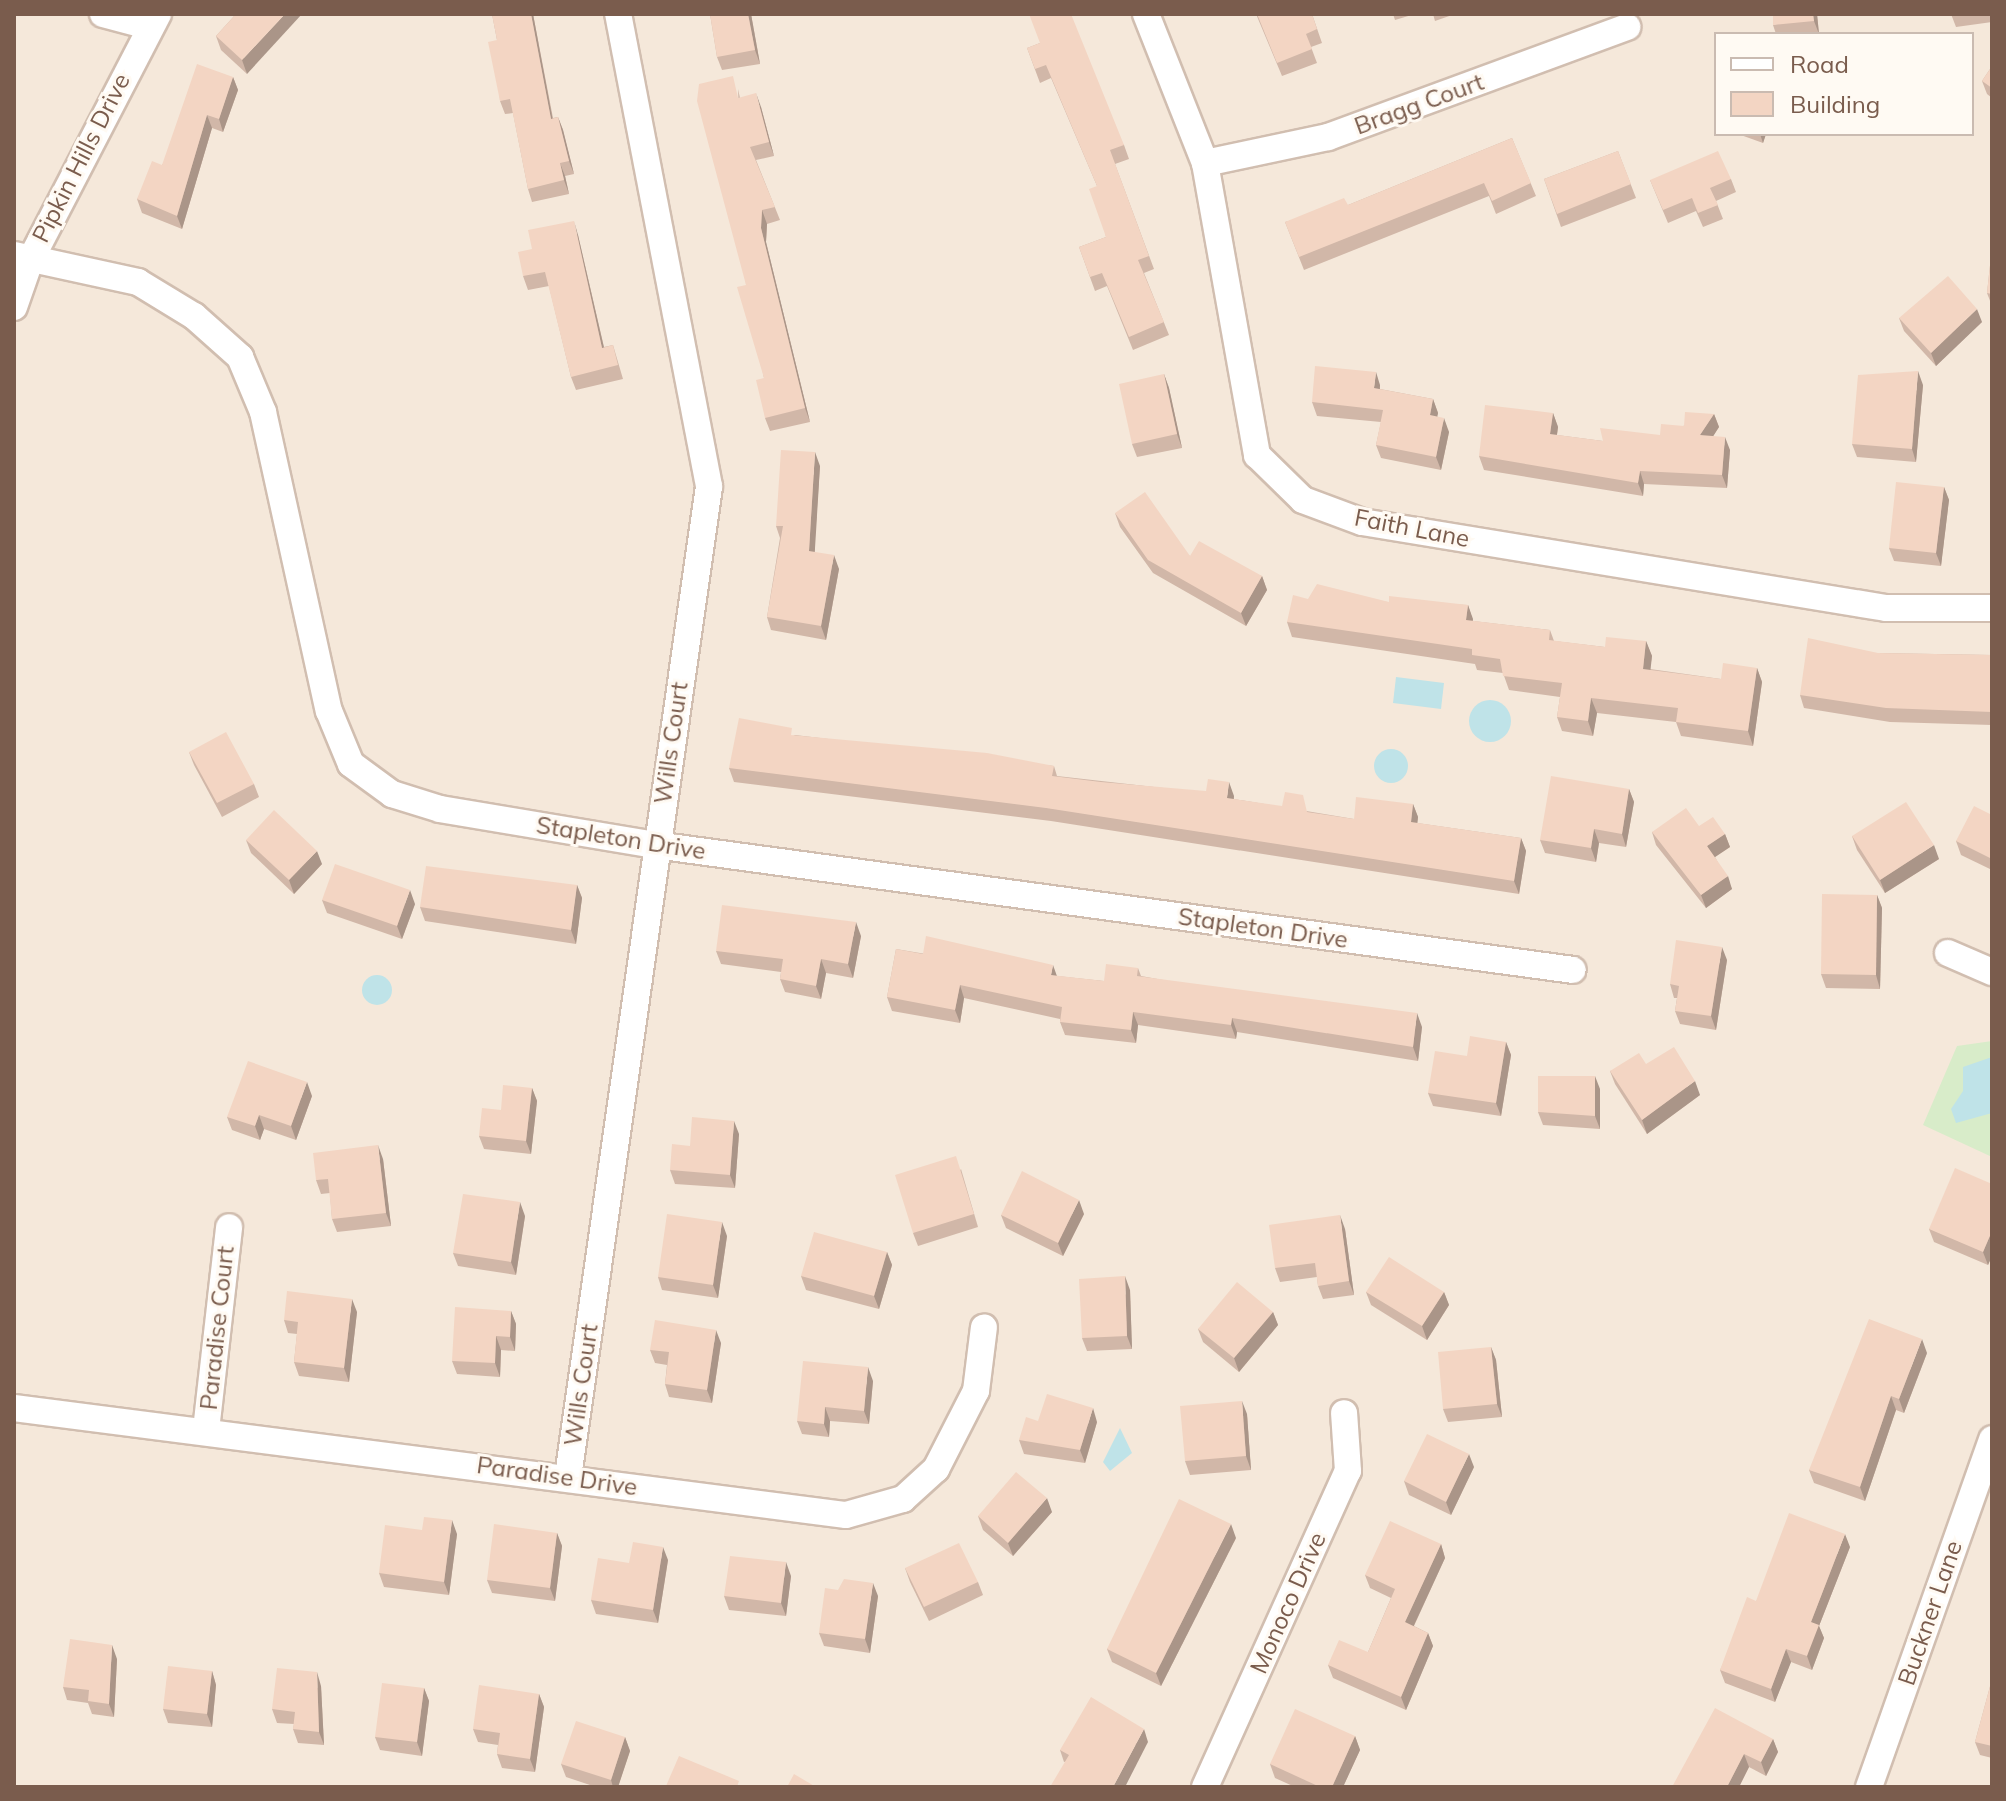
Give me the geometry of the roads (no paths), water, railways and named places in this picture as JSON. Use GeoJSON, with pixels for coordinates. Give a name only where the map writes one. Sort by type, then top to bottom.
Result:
{"type":"FeatureCollection","features":[{"type":"Feature","properties":{"kind":"street"},"geometry":{"type":"LineString","coordinates":[[103,14],[153,20]]}},
{"type":"Feature","properties":{"kind":"street","name":"Wills Court"},"geometry":{"type":"LineString","coordinates":[[568,1477],[655,845],[709,486],[618,14]]}},
{"type":"Feature","properties":{"kind":"street","name":"Faith Lane"},"geometry":{"type":"LineString","coordinates":[[1146,14],[1205,163],[1257,455],[1303,500],[1362,522],[1886,608],[1992,608]]}},
{"type":"Feature","properties":{"kind":"street","name":"Pipkin Hills Drive"},"geometry":{"type":"LineString","coordinates":[[14,307],[22,258],[153,20]]}},
{"type":"Feature","properties":{"kind":"street","name":"Bragg Court"},"geometry":{"type":"LineString","coordinates":[[1205,163],[1328,137],[1627,27]]}},
{"type":"Feature","properties":{"kind":"street","name":"Stapleton Drive"},"geometry":{"type":"LineString","coordinates":[[22,258],[138,282],[194,316],[240,357],[263,412],[329,711],[351,764],[392,794],[440,809],[655,845],[1573,970]]}},
{"type":"Feature","properties":{"kind":"street"},"geometry":{"type":"LineString","coordinates":[[1948,953],[1992,972]]}},
{"type":"Feature","properties":{"kind":"street","name":"Paradise Court"},"geometry":{"type":"LineString","coordinates":[[206,1430],[229,1227]]}},
{"type":"Feature","properties":{"kind":"street","name":"Paradise Drive"},"geometry":{"type":"LineString","coordinates":[[14,1408],[206,1430],[846,1515],[903,1499],[936,1469],[958,1434],[976,1391],[984,1327]]}},
{"type":"Feature","properties":{"kind":"street","name":"Monoco Drive"},"geometry":{"type":"LineString","coordinates":[[1205,1787],[1348,1471],[1344,1413]]}},
{"type":"Feature","properties":{"kind":"street","name":"Buckner Lane"},"geometry":{"type":"LineString","coordinates":[[1869,1787],[1989,1453]]}},
{"type":"Feature","properties":{"kind":"water"},"geometry":{"type":"Polygon","coordinates":[[[1396,677],[1444,683],[1441,709],[1393,703],[1396,677]]]}},
{"type":"Feature","properties":{"kind":"water"},"geometry":{"type":"Polygon","coordinates":[[[1490,700],[1505,706],[1511,721],[1505,736],[1490,742],[1475,736],[1469,721],[1475,706],[1490,700]]]}},
{"type":"Feature","properties":{"kind":"water"},"geometry":{"type":"Polygon","coordinates":[[[1391,749],[1403,754],[1408,766],[1403,778],[1391,783],[1379,778],[1374,766],[1379,754],[1391,749]]]}},
{"type":"Feature","properties":{"kind":"water"},"geometry":{"type":"Polygon","coordinates":[[[377,975],[388,979],[392,990],[388,1001],[377,1005],[366,1001],[362,990],[366,979],[377,975]]]}},
{"type":"Feature","properties":{"kind":"water"},"geometry":{"type":"Polygon","coordinates":[[[1992,1057],[1992,1113],[1956,1123],[1951,1109],[1963,1091],[1963,1067],[1992,1057]]]}},
{"type":"Feature","properties":{"kind":"water"},"geometry":{"type":"Polygon","coordinates":[[[1120,1428],[1132,1453],[1110,1471],[1103,1462],[1120,1428]]]}}]}
